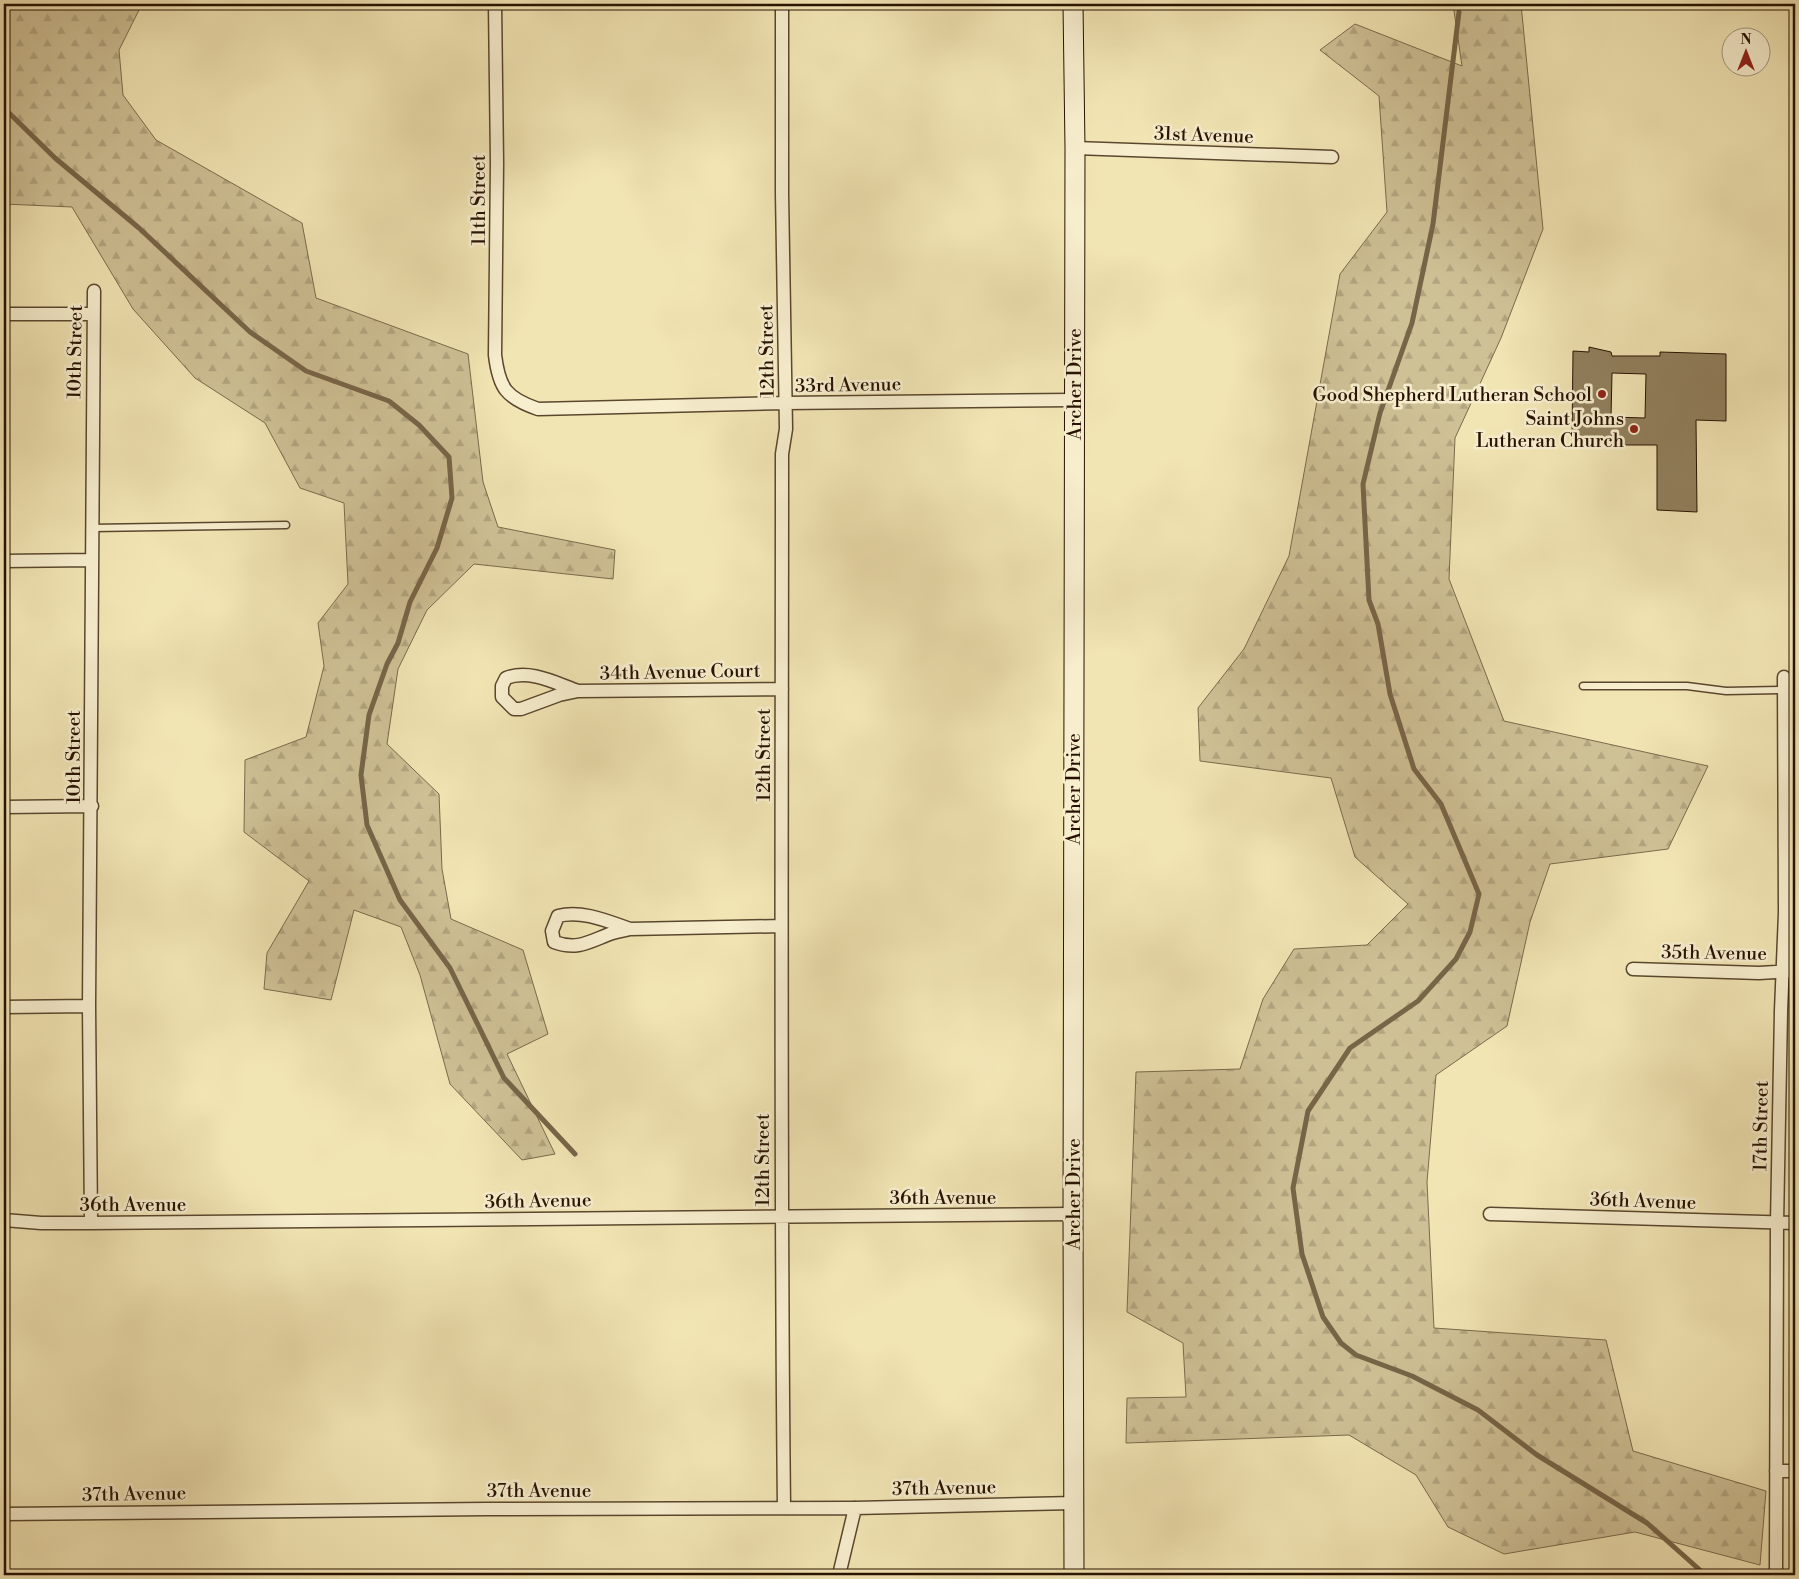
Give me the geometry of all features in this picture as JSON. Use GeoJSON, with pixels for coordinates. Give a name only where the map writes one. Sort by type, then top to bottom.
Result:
{"type":"FeatureCollection","features":[{"type":"Feature","properties":{"kind":"street","name":"11th Street"},"geometry":{"type":"LineString","coordinates":[[495,4],[497,163],[495,355],[500,383],[507,394]]}},
{"type":"Feature","properties":{"kind":"street","name":"12th Street"},"geometry":{"type":"LineString","coordinates":[[782,4],[782,193],[786,429],[782,454],[781,926],[784,1507]]}},
{"type":"Feature","properties":{"kind":"street","name":"Archer Drive"},"geometry":{"type":"LineString","coordinates":[[1073,4],[1075,148],[1073,400],[1074,1575]]}},
{"type":"Feature","properties":{"kind":"street","name":"31st Avenue"},"geometry":{"type":"LineString","coordinates":[[1075,148],[1332,157]]}},
{"type":"Feature","properties":{"kind":"street","name":"10th Street"},"geometry":{"type":"LineString","coordinates":[[91,1223],[89,1006],[92,806],[91,560],[94,291]]}},
{"type":"Feature","properties":{"kind":"street"},"geometry":{"type":"LineString","coordinates":[[4,314],[93,314]]}},
{"type":"Feature","properties":{"kind":"street","name":"33rd Avenue"},"geometry":{"type":"LineString","coordinates":[[507,394],[524,404],[538,408],[1073,400]]}},
{"type":"Feature","properties":{"kind":"street"},"geometry":{"type":"LineString","coordinates":[[4,561],[91,560]]}},
{"type":"Feature","properties":{"kind":"street","name":"34th Avenue Court"},"geometry":{"type":"LineString","coordinates":[[578,691],[531,675],[522,674],[506,678],[502,686],[502,697],[514,709],[521,709],[559,695],[578,691],[782,689]]}},
{"type":"Feature","properties":{"kind":"street","name":"17th Street"},"geometry":{"type":"LineString","coordinates":[[1776,1575],[1777,1223],[1781,1010],[1789,971],[1785,913],[1784,683]]}},
{"type":"Feature","properties":{"kind":"street"},"geometry":{"type":"LineString","coordinates":[[4,807],[92,806]]}},
{"type":"Feature","properties":{"kind":"street"},"geometry":{"type":"LineString","coordinates":[[630,929],[586,915],[574,914],[558,916],[552,931],[554,942],[565,946],[593,942],[608,934],[630,929],[781,926]]}},
{"type":"Feature","properties":{"kind":"street","name":"35th Avenue"},"geometry":{"type":"LineString","coordinates":[[1633,969],[1759,973],[1789,971]]}},
{"type":"Feature","properties":{"kind":"street"},"geometry":{"type":"LineString","coordinates":[[4,1007],[89,1006]]}},
{"type":"Feature","properties":{"kind":"street","name":"36th Avenue"},"geometry":{"type":"LineString","coordinates":[[4,1220],[41,1223],[91,1223],[1073,1214]]}},
{"type":"Feature","properties":{"kind":"street","name":"36th Avenue"},"geometry":{"type":"LineString","coordinates":[[1490,1214],[1795,1223]]}},
{"type":"Feature","properties":{"kind":"street"},"geometry":{"type":"LineString","coordinates":[[1776,1471],[1795,1471]]}},
{"type":"Feature","properties":{"kind":"street","name":"37th Avenue"},"geometry":{"type":"LineString","coordinates":[[4,1514],[784,1507],[855,1508],[1074,1503]]}},
{"type":"Feature","properties":{"kind":"street"},"geometry":{"type":"LineString","coordinates":[[839,1575],[855,1508]]}},
{"type":"Feature","properties":{"kind":"lane"},"geometry":{"type":"LineString","coordinates":[[92,528],[286,525]]}},
{"type":"Feature","properties":{"kind":"lane"},"geometry":{"type":"LineString","coordinates":[[1583,686],[1687,686],[1726,691],[1784,683]]}},
{"type":"Feature","properties":{"kind":"green space"},"geometry":{"type":"Polygon","coordinates":[[[4,4],[142,4],[119,50],[123,95],[156,140],[302,223],[316,298],[468,354],[483,482],[498,527],[615,550],[613,579],[474,564],[427,610],[398,669],[387,744],[439,794],[442,869],[451,919],[523,950],[548,1034],[507,1054],[555,1154],[522,1160],[450,1084],[420,975],[401,927],[354,910],[331,1000],[264,989],[267,953],[309,881],[244,832],[245,760],[306,737],[324,666],[318,623],[348,584],[344,503],[300,488],[265,423],[195,378],[133,309],[72,207],[4,204],[4,4]]]}},
{"type":"Feature","properties":{"kind":"green space"},"geometry":{"type":"Polygon","coordinates":[[[1453,4],[1521,4],[1543,229],[1501,338],[1455,438],[1449,579],[1504,721],[1708,766],[1668,849],[1550,864],[1530,922],[1507,1026],[1436,1075],[1427,1182],[1434,1328],[1606,1340],[1633,1451],[1766,1491],[1760,1565],[1635,1532],[1504,1554],[1448,1527],[1416,1475],[1349,1435],[1126,1443],[1127,1398],[1186,1397],[1183,1343],[1127,1312],[1136,1072],[1240,1069],[1263,999],[1294,949],[1367,945],[1408,904],[1355,857],[1331,778],[1200,761],[1198,708],[1244,649],[1289,556],[1340,274],[1387,212],[1379,96],[1320,50],[1355,24],[1462,66],[1453,4]]]}},
{"type":"Feature","properties":{"kind":"building","name":"Saint Johns Lutheran Church"},"geometry":{"type":"Polygon","coordinates":[[[1589,347],[1611,352],[1612,356],[1660,356],[1660,352],[1726,354],[1726,421],[1696,420],[1697,512],[1657,510],[1657,445],[1609,445],[1609,437],[1572,438],[1573,351],[1589,352],[1589,347]],[[1612,373],[1611,417],[1645,418],[1646,374],[1612,373]]]}},
{"type":"Feature","properties":{"kind":"waterway"},"geometry":{"type":"LineString","coordinates":[[1459,12],[1433,224],[1412,323],[1380,413],[1363,484],[1369,600],[1378,624],[1390,694],[1414,769],[1441,804],[1479,894],[1470,932],[1456,959],[1418,1001],[1350,1048],[1308,1111],[1293,1188],[1302,1254],[1323,1317],[1341,1343],[1356,1355],[1412,1376],[1478,1410],[1537,1455],[1647,1523],[1708,1575]]}},
{"type":"Feature","properties":{"kind":"waterway"},"geometry":{"type":"LineString","coordinates":[[4,108],[55,158],[139,228],[250,332],[306,371],[389,401],[419,425],[449,457],[452,498],[437,548],[410,602],[398,643],[387,664],[369,715],[361,775],[367,825],[400,900],[450,968],[504,1078],[575,1154]]}},
{"type":"Feature","properties":{"kind":"place","name":"Good Shepherd Lutheran School"},"geometry":{"type":"Point","coordinates":[1602,394]}},
{"type":"Feature","properties":{"kind":"place","name":"Saint Johns Lutheran Church"},"geometry":{"type":"Point","coordinates":[1634,429]}}]}
